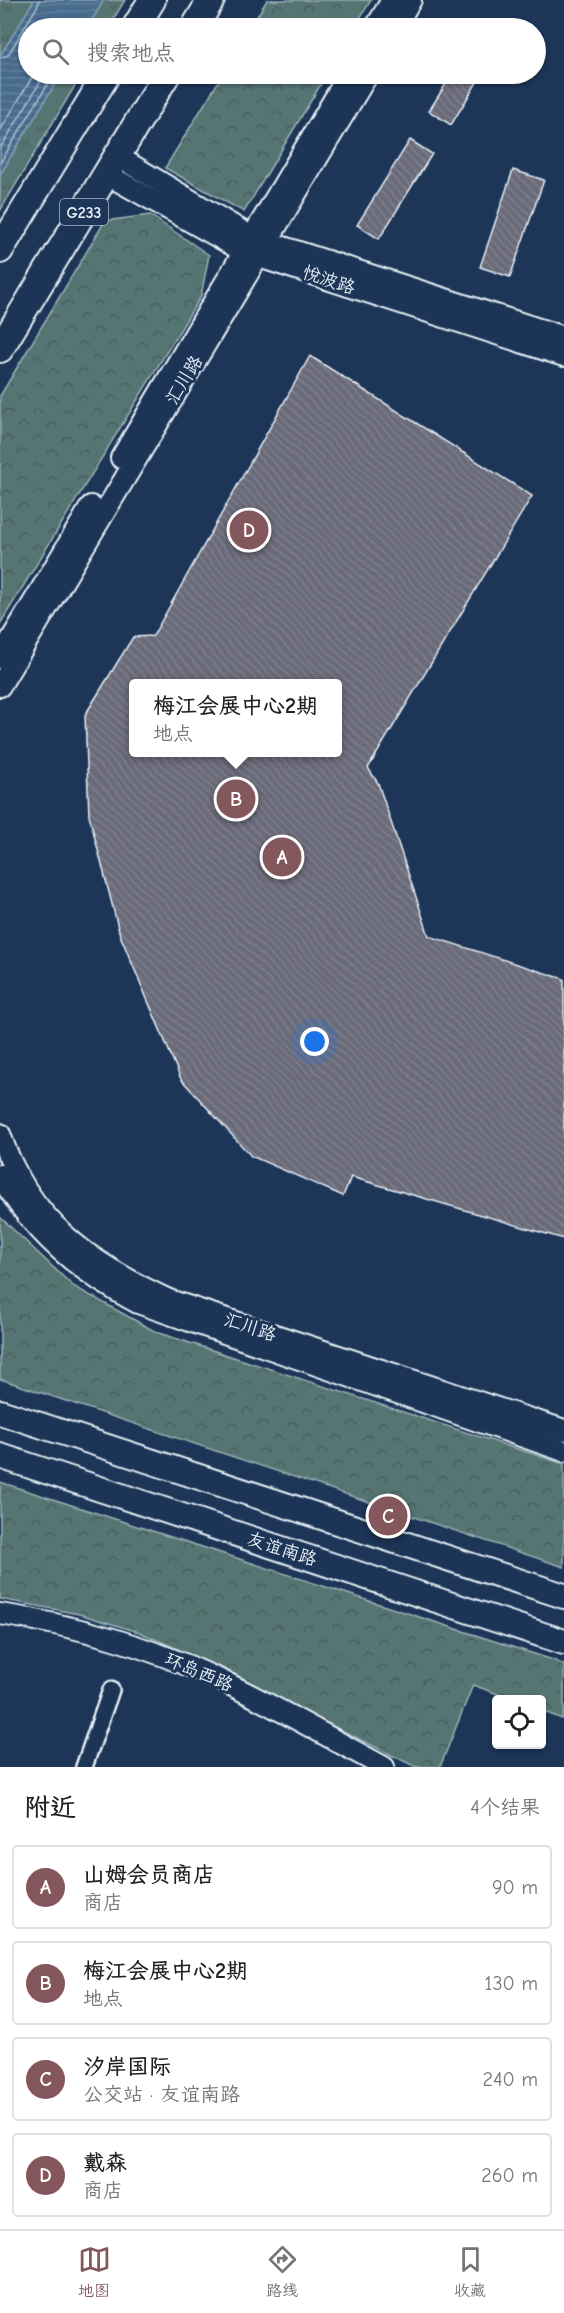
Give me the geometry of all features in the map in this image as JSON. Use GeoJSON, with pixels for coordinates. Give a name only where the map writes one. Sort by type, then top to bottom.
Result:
{"type":"FeatureCollection","features":[{"type":"Feature","properties":{"kind":"highway"},"geometry":{"type":"LineString","coordinates":[[141,18],[152,0]]}},
{"type":"Feature","properties":{"kind":"highway"},"geometry":{"type":"LineString","coordinates":[[200,18],[212,0]]}},
{"type":"Feature","properties":{"kind":"highway","name":"G233"},"geometry":{"type":"LineString","coordinates":[[0,250],[101,84]]}},
{"type":"Feature","properties":{"kind":"highway","name":"G233"},"geometry":{"type":"LineString","coordinates":[[0,349],[161,84]]}},
{"type":"Feature","properties":{"kind":"main road"},"geometry":{"type":"LineString","coordinates":[[0,1412],[564,1596]]}},
{"type":"Feature","properties":{"kind":"main road","name":"友谊南路"},"geometry":{"type":"LineString","coordinates":[[0,1456],[564,1642]]}},
{"type":"Feature","properties":{"kind":"street"},"geometry":{"type":"LineString","coordinates":[[381,18],[392,0]]}},
{"type":"Feature","properties":{"kind":"street"},"geometry":{"type":"LineString","coordinates":[[400,18],[411,0]]}},
{"type":"Feature","properties":{"kind":"street","name":"汇川路"},"geometry":{"type":"LineString","coordinates":[[0,686],[256,247],[344,84]]}},
{"type":"Feature","properties":{"kind":"street","name":"汇川路"},"geometry":{"type":"LineString","coordinates":[[0,658],[256,247],[362,84]]}},
{"type":"Feature","properties":{"kind":"street","name":"悦波路"},"geometry":{"type":"LineString","coordinates":[[111,165],[256,247],[564,356]]}},
{"type":"Feature","properties":{"kind":"street","name":"悦波路"},"geometry":{"type":"LineString","coordinates":[[256,247],[564,337]]}},
{"type":"Feature","properties":{"kind":"street","name":"汇川路"},"geometry":{"type":"LineString","coordinates":[[0,1134],[7,1155],[26,1189],[57,1228],[92,1259],[141,1287],[169,1300],[564,1430]]}},
{"type":"Feature","properties":{"kind":"street","name":"汇川路"},"geometry":{"type":"LineString","coordinates":[[0,1175],[13,1199],[32,1223],[73,1263],[105,1286],[138,1303],[564,1451]]}},
{"type":"Feature","properties":{"kind":"street","name":"环岛西路"},"geometry":{"type":"LineString","coordinates":[[0,1614],[73,1627],[179,1662],[244,1692],[384,1767]]}},
{"type":"Feature","properties":{"kind":"street","name":"环岛西路"},"geometry":{"type":"LineString","coordinates":[[0,1625],[63,1637],[140,1660],[177,1674],[255,1712],[357,1767]]}},
{"type":"Feature","properties":{"kind":"street"},"geometry":{"type":"LineString","coordinates":[[84,1767],[111,1690]]}},
{"type":"Feature","properties":{"kind":"green space"},"geometry":{"type":"Polygon","coordinates":[[[0,0],[125,0],[114,18],[18,18],[18,84],[76,84],[0,211],[0,0]]]}},
{"type":"Feature","properties":{"kind":"green space"},"geometry":{"type":"Polygon","coordinates":[[[267,0],[371,0],[360,18],[256,18],[267,0]]]}},
{"type":"Feature","properties":{"kind":"green space"},"geometry":{"type":"Polygon","coordinates":[[[217,84],[321,84],[244,212],[165,168],[217,84]]]}},
{"type":"Feature","properties":{"kind":"green space"},"geometry":{"type":"Polygon","coordinates":[[[150,215],[209,255],[201,296],[0,624],[0,396],[105,221],[150,215]]]}},
{"type":"Feature","properties":{"kind":"green space"},"geometry":{"type":"Polygon","coordinates":[[[0,1217],[73,1286],[156,1332],[564,1464],[564,1567],[0,1379],[0,1217]]]}},
{"type":"Feature","properties":{"kind":"green space"},"geometry":{"type":"Polygon","coordinates":[[[0,1482],[553,1660],[564,1665],[564,1712],[562,1719],[546,1713],[546,1695],[500,1695],[473,1685],[440,1767],[416,1767],[216,1666],[139,1632],[79,1614],[0,1599],[0,1482]]]}},
{"type":"Feature","properties":{"kind":"water"},"geometry":{"type":"Polygon","coordinates":[[[34,0],[104,0],[93,18],[23,18],[34,0]]]}},
{"type":"Feature","properties":{"kind":"water"},"geometry":{"type":"Polygon","coordinates":[[[18,26],[18,84],[55,84],[0,175],[0,56],[18,26]]]}},
{"type":"Feature","properties":{"kind":"building"},"geometry":{"type":"Polygon","coordinates":[[[446,84],[476,84],[451,125],[429,111],[446,84]]]}},
{"type":"Feature","properties":{"kind":"building"},"geometry":{"type":"Polygon","coordinates":[[[410,140],[432,154],[379,239],[357,225],[410,140]]]}},
{"type":"Feature","properties":{"kind":"building"},"geometry":{"type":"Polygon","coordinates":[[[513,170],[544,180],[510,277],[480,267],[513,170]]]}},
{"type":"Feature","properties":{"kind":"building"},"geometry":{"type":"Polygon","coordinates":[[[310,356],[532,496],[368,768],[378,783],[429,936],[564,979],[564,1239],[351,1177],[343,1196],[251,1156],[181,1079],[120,935],[89,815],[85,715],[133,637],[153,636],[310,356]]]}},
{"type":"Feature","properties":{"kind":"place","name":"戴森"},"geometry":{"type":"Point","coordinates":[249,530]}},
{"type":"Feature","properties":{"kind":"place","name":"梅江会展中心2期"},"geometry":{"type":"Point","coordinates":[236,799]}},
{"type":"Feature","properties":{"kind":"place","name":"山姆会员商店"},"geometry":{"type":"Point","coordinates":[282,857]}},
{"type":"Feature","properties":{"kind":"place","name":"汐岸国际"},"geometry":{"type":"Point","coordinates":[388,1516]}}]}
